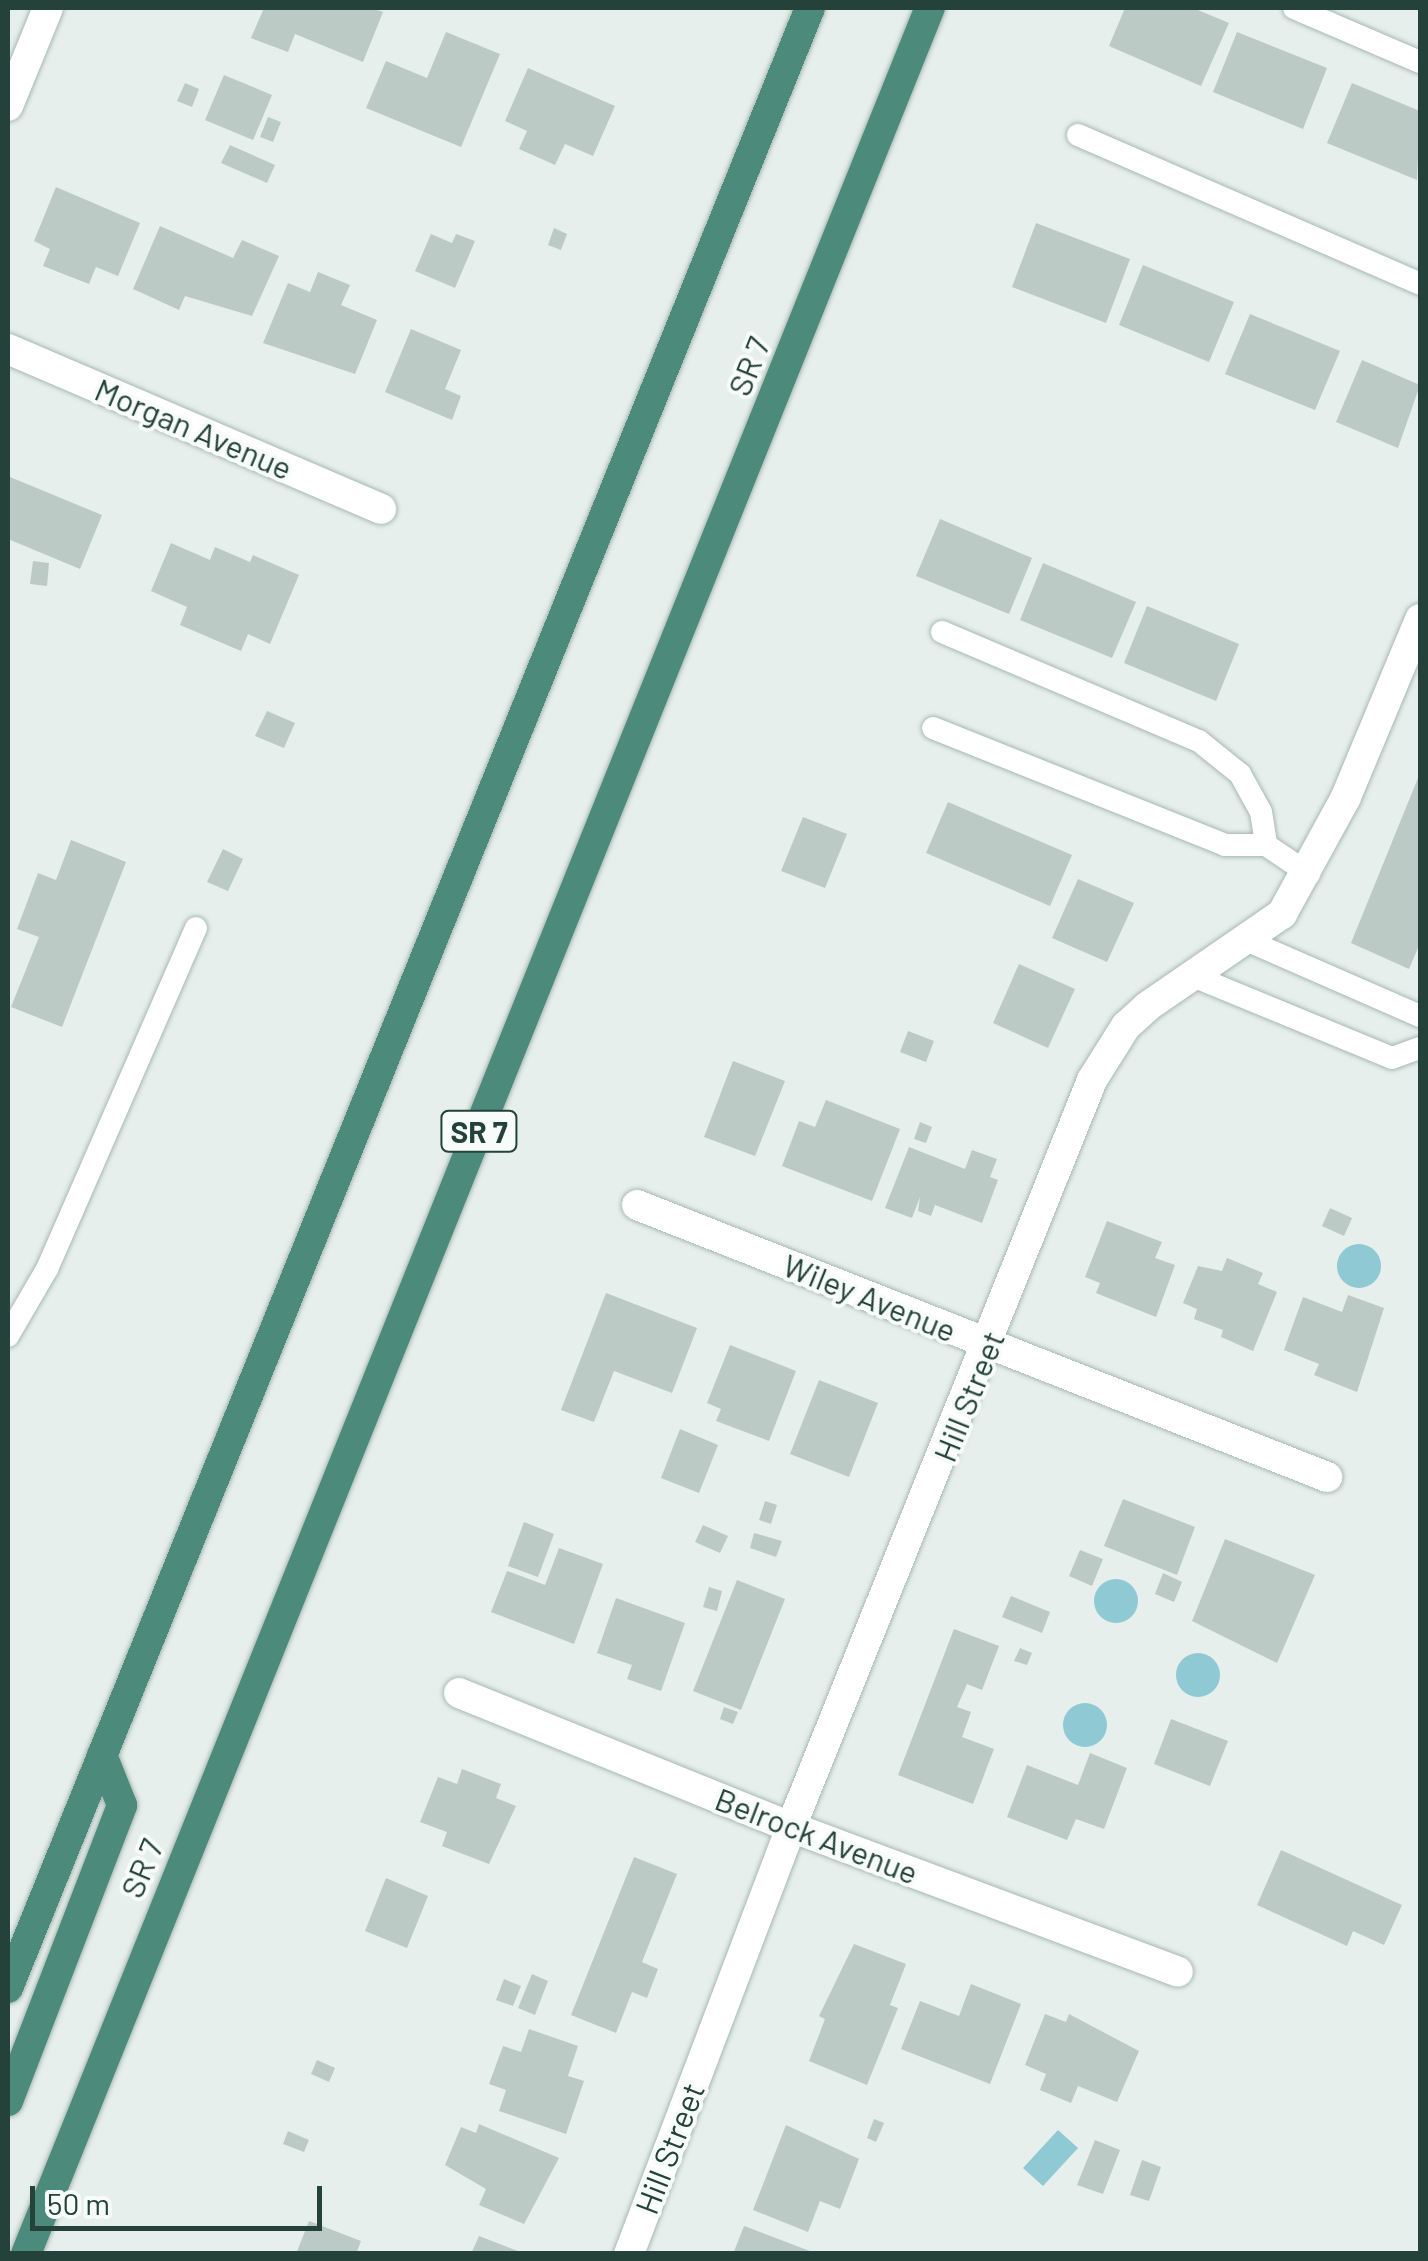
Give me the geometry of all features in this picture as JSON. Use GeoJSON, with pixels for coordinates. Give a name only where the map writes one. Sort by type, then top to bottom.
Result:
{"type":"FeatureCollection","features":[{"type":"Feature","properties":{"kind":"highway"},"geometry":{"type":"LineString","coordinates":[[8,1988],[810,8]]}},
{"type":"Feature","properties":{"kind":"highway","name":"SR 7"},"geometry":{"type":"LineString","coordinates":[[26,2254],[930,8]]}},
{"type":"Feature","properties":{"kind":"highway"},"geometry":{"type":"LineString","coordinates":[[8,2100],[122,1806],[102,1754]]}},
{"type":"Feature","properties":{"kind":"street"},"geometry":{"type":"LineString","coordinates":[[8,106],[48,8]]}},
{"type":"Feature","properties":{"kind":"street","name":"Morgan Avenue"},"geometry":{"type":"LineString","coordinates":[[8,349],[380,509]]}},
{"type":"Feature","properties":{"kind":"street","name":"Hill Street"},"geometry":{"type":"LineString","coordinates":[[629,2254],[791,1827],[990,1344],[1092,1080],[1126,1026],[1282,914],[1310,874],[1420,619]]}},
{"type":"Feature","properties":{"kind":"street","name":"Wiley Avenue"},"geometry":{"type":"LineString","coordinates":[[637,1205],[1326,1477]]}},
{"type":"Feature","properties":{"kind":"street","name":"Belrock Avenue"},"geometry":{"type":"LineString","coordinates":[[459,1693],[791,1827],[1178,1972]]}},
{"type":"Feature","properties":{"kind":"lane"},"geometry":{"type":"LineString","coordinates":[[1294,8],[1420,62]]}},
{"type":"Feature","properties":{"kind":"lane"},"geometry":{"type":"LineString","coordinates":[[1078,135],[1420,284]]}},
{"type":"Feature","properties":{"kind":"lane"},"geometry":{"type":"LineString","coordinates":[[942,632],[1199,741],[1240,774],[1260,812],[1266,845]]}},
{"type":"Feature","properties":{"kind":"lane"},"geometry":{"type":"LineString","coordinates":[[933,728],[1225,845],[1266,845],[1310,874]]}},
{"type":"Feature","properties":{"kind":"lane"},"geometry":{"type":"LineString","coordinates":[[8,1336],[47,1269],[196,928]]}},
{"type":"Feature","properties":{"kind":"lane"},"geometry":{"type":"LineString","coordinates":[[1246,940],[1420,1016]]}},
{"type":"Feature","properties":{"kind":"lane"},"geometry":{"type":"LineString","coordinates":[[1193,976],[1392,1058],[1420,1048]]}},
{"type":"Feature","properties":{"kind":"water"},"geometry":{"type":"Polygon","coordinates":[[[1359,1244],[1375,1250],[1381,1266],[1375,1282],[1359,1288],[1343,1282],[1337,1266],[1343,1250],[1359,1244]]]}},
{"type":"Feature","properties":{"kind":"water"},"geometry":{"type":"Polygon","coordinates":[[[1116,1579],[1132,1585],[1138,1601],[1132,1617],[1116,1623],[1100,1617],[1094,1601],[1100,1585],[1116,1579]]]}},
{"type":"Feature","properties":{"kind":"water"},"geometry":{"type":"Polygon","coordinates":[[[1198,1653],[1214,1659],[1220,1675],[1214,1691],[1198,1697],[1182,1691],[1176,1675],[1182,1659],[1198,1653]]]}},
{"type":"Feature","properties":{"kind":"water"},"geometry":{"type":"Polygon","coordinates":[[[1085,1703],[1101,1709],[1107,1725],[1101,1741],[1085,1747],[1069,1741],[1063,1725],[1069,1709],[1085,1703]]]}},
{"type":"Feature","properties":{"kind":"water"},"geometry":{"type":"Polygon","coordinates":[[[1058,2130],[1078,2148],[1043,2186],[1023,2168],[1058,2130]]]}},
{"type":"Feature","properties":{"kind":"building"},"geometry":{"type":"Polygon","coordinates":[[[264,8],[371,8],[383,12],[363,62],[295,34],[288,52],[251,38],[264,8]]]}},
{"type":"Feature","properties":{"kind":"building"},"geometry":{"type":"Polygon","coordinates":[[[1125,8],[1193,8],[1229,23],[1201,86],[1109,46],[1125,8]]]}},
{"type":"Feature","properties":{"kind":"building"},"geometry":{"type":"Polygon","coordinates":[[[446,32],[500,54],[461,147],[366,108],[386,61],[427,78],[446,32]]]}},
{"type":"Feature","properties":{"kind":"building"},"geometry":{"type":"Polygon","coordinates":[[[1237,32],[1327,68],[1303,129],[1213,92],[1237,32]]]}},
{"type":"Feature","properties":{"kind":"building"},"geometry":{"type":"Polygon","coordinates":[[[528,68],[615,106],[593,156],[565,144],[555,165],[519,149],[527,131],[505,121],[528,68]]]}},
{"type":"Feature","properties":{"kind":"building"},"geometry":{"type":"Polygon","coordinates":[[[224,75],[272,95],[253,140],[205,120],[224,75]]]}},
{"type":"Feature","properties":{"kind":"building"},"geometry":{"type":"Polygon","coordinates":[[[185,83],[199,89],[192,107],[177,101],[185,83]]]}},
{"type":"Feature","properties":{"kind":"building"},"geometry":{"type":"Polygon","coordinates":[[[1352,83],[1420,111],[1417,180],[1327,143],[1352,83]]]}},
{"type":"Feature","properties":{"kind":"building"},"geometry":{"type":"Polygon","coordinates":[[[268,117],[281,122],[273,142],[260,137],[268,117]]]}},
{"type":"Feature","properties":{"kind":"building"},"geometry":{"type":"Polygon","coordinates":[[[230,145],[275,165],[267,183],[221,163],[230,145]]]}},
{"type":"Feature","properties":{"kind":"building"},"geometry":{"type":"Polygon","coordinates":[[[56,187],[140,223],[118,276],[96,267],[89,284],[43,266],[50,249],[34,241],[56,187]]]}},
{"type":"Feature","properties":{"kind":"building"},"geometry":{"type":"Polygon","coordinates":[[[1036,223],[1130,259],[1106,323],[1012,287],[1036,223]]]}},
{"type":"Feature","properties":{"kind":"building"},"geometry":{"type":"Polygon","coordinates":[[[160,226],[233,258],[242,240],[279,256],[252,316],[185,296],[179,310],[133,289],[160,226]]]}},
{"type":"Feature","properties":{"kind":"building"},"geometry":{"type":"Polygon","coordinates":[[[554,228],[567,234],[561,250],[548,245],[554,228]]]}},
{"type":"Feature","properties":{"kind":"building"},"geometry":{"type":"Polygon","coordinates":[[[431,234],[452,243],[456,234],[475,241],[455,288],[415,271],[431,234]]]}},
{"type":"Feature","properties":{"kind":"building"},"geometry":{"type":"Polygon","coordinates":[[[1143,265],[1234,302],[1209,362],[1119,325],[1143,265]]]}},
{"type":"Feature","properties":{"kind":"building"},"geometry":{"type":"Polygon","coordinates":[[[318,272],[350,285],[341,305],[377,320],[355,374],[263,343],[288,283],[310,292],[318,272]]]}},
{"type":"Feature","properties":{"kind":"building"},"geometry":{"type":"Polygon","coordinates":[[[1250,314],[1340,351],[1315,410],[1225,374],[1250,314]]]}},
{"type":"Feature","properties":{"kind":"building"},"geometry":{"type":"Polygon","coordinates":[[[411,329],[461,350],[445,389],[461,396],[452,420],[385,392],[411,329]]]}},
{"type":"Feature","properties":{"kind":"building"},"geometry":{"type":"Polygon","coordinates":[[[1362,360],[1420,385],[1398,448],[1336,422],[1362,360]]]}},
{"type":"Feature","properties":{"kind":"building"},"geometry":{"type":"Polygon","coordinates":[[[10,477],[102,515],[80,569],[8,539],[10,477]]]}},
{"type":"Feature","properties":{"kind":"building"},"geometry":{"type":"Polygon","coordinates":[[[940,519],[1032,558],[1009,614],[916,576],[940,519]]]}},
{"type":"Feature","properties":{"kind":"building"},"geometry":{"type":"Polygon","coordinates":[[[171,543],[210,560],[215,547],[250,562],[253,555],[299,575],[270,644],[248,634],[241,651],[180,625],[187,607],[151,591],[171,543]]]}},
{"type":"Feature","properties":{"kind":"building"},"geometry":{"type":"Polygon","coordinates":[[[33,561],[49,563],[47,586],[30,584],[33,561]]]}},
{"type":"Feature","properties":{"kind":"building"},"geometry":{"type":"Polygon","coordinates":[[[1043,563],[1136,602],[1112,658],[1020,620],[1043,563]]]}},
{"type":"Feature","properties":{"kind":"building"},"geometry":{"type":"Polygon","coordinates":[[[1147,606],[1239,644],[1216,701],[1124,663],[1147,606]]]}},
{"type":"Feature","properties":{"kind":"building"},"geometry":{"type":"Polygon","coordinates":[[[267,711],[295,723],[284,748],[255,736],[267,711]]]}},
{"type":"Feature","properties":{"kind":"building"},"geometry":{"type":"Polygon","coordinates":[[[1420,773],[1420,943],[1409,969],[1351,943],[1420,773]]]}},
{"type":"Feature","properties":{"kind":"building"},"geometry":{"type":"Polygon","coordinates":[[[948,802],[1072,855],[1050,906],[926,853],[948,802]]]}},
{"type":"Feature","properties":{"kind":"building"},"geometry":{"type":"Polygon","coordinates":[[[803,817],[847,834],[825,888],[781,871],[803,817]]]}},
{"type":"Feature","properties":{"kind":"building"},"geometry":{"type":"Polygon","coordinates":[[[71,840],[126,862],[62,1027],[11,1007],[39,937],[17,929],[38,873],[56,880],[71,840]]]}},
{"type":"Feature","properties":{"kind":"building"},"geometry":{"type":"Polygon","coordinates":[[[223,849],[243,859],[228,891],[207,882],[223,849]]]}},
{"type":"Feature","properties":{"kind":"building"},"geometry":{"type":"Polygon","coordinates":[[[1078,879],[1134,903],[1107,962],[1052,938],[1078,879]]]}},
{"type":"Feature","properties":{"kind":"building"},"geometry":{"type":"Polygon","coordinates":[[[1019,964],[1075,989],[1048,1048],[993,1023],[1019,964]]]}},
{"type":"Feature","properties":{"kind":"building"},"geometry":{"type":"Polygon","coordinates":[[[908,1031],[934,1041],[926,1062],[900,1052],[908,1031]]]}},
{"type":"Feature","properties":{"kind":"building"},"geometry":{"type":"Polygon","coordinates":[[[733,1061],[785,1081],[755,1156],[704,1137],[733,1061]]]}},
{"type":"Feature","properties":{"kind":"building"},"geometry":{"type":"Polygon","coordinates":[[[826,1100],[900,1129],[872,1201],[782,1166],[799,1121],[815,1127],[826,1100]]]}},
{"type":"Feature","properties":{"kind":"building"},"geometry":{"type":"Polygon","coordinates":[[[920,1122],[932,1127],[926,1143],[914,1139],[920,1122]]]}},
{"type":"Feature","properties":{"kind":"building"},"geometry":{"type":"Polygon","coordinates":[[[909,1147],[965,1169],[972,1150],[997,1159],[990,1177],[998,1180],[982,1223],[935,1205],[931,1216],[918,1211],[920,1197],[912,1218],[885,1208],[909,1147]]]}},
{"type":"Feature","properties":{"kind":"building"},"geometry":{"type":"Polygon","coordinates":[[[1330,1208],[1352,1218],[1344,1236],[1322,1226],[1330,1208]]]}},
{"type":"Feature","properties":{"kind":"building"},"geometry":{"type":"Polygon","coordinates":[[[1107,1221],[1162,1242],[1155,1258],[1175,1265],[1156,1317],[1096,1293],[1100,1283],[1085,1277],[1107,1221]]]}},
{"type":"Feature","properties":{"kind":"building"},"geometry":{"type":"Polygon","coordinates":[[[1227,1258],[1263,1273],[1258,1284],[1277,1292],[1253,1351],[1221,1337],[1223,1330],[1194,1319],[1197,1309],[1183,1303],[1198,1266],[1222,1271],[1227,1258]]]}},
{"type":"Feature","properties":{"kind":"building"},"geometry":{"type":"Polygon","coordinates":[[[606,1293],[697,1328],[672,1393],[614,1371],[594,1422],[561,1410],[606,1293]]]}},
{"type":"Feature","properties":{"kind":"building"},"geometry":{"type":"Polygon","coordinates":[[[1348,1295],[1384,1308],[1357,1392],[1314,1375],[1319,1364],[1284,1350],[1303,1297],[1342,1312],[1348,1295]]]}},
{"type":"Feature","properties":{"kind":"building"},"geometry":{"type":"Polygon","coordinates":[[[730,1345],[796,1371],[769,1441],[716,1421],[721,1409],[707,1403],[730,1345]]]}},
{"type":"Feature","properties":{"kind":"building"},"geometry":{"type":"Polygon","coordinates":[[[819,1380],[878,1403],[849,1477],[790,1454],[819,1380]]]}},
{"type":"Feature","properties":{"kind":"building"},"geometry":{"type":"Polygon","coordinates":[[[680,1429],[718,1445],[699,1493],[661,1478],[680,1429]]]}},
{"type":"Feature","properties":{"kind":"building"},"geometry":{"type":"Polygon","coordinates":[[[1123,1499],[1195,1527],[1177,1575],[1104,1546],[1123,1499]]]}},
{"type":"Feature","properties":{"kind":"building"},"geometry":{"type":"Polygon","coordinates":[[[765,1501],[777,1505],[771,1524],[759,1520],[765,1501]]]}},
{"type":"Feature","properties":{"kind":"building"},"geometry":{"type":"Polygon","coordinates":[[[524,1522],[554,1534],[538,1577],[508,1566],[524,1522]]]}},
{"type":"Feature","properties":{"kind":"building"},"geometry":{"type":"Polygon","coordinates":[[[703,1525],[728,1536],[720,1553],[695,1542],[703,1525]]]}},
{"type":"Feature","properties":{"kind":"building"},"geometry":{"type":"Polygon","coordinates":[[[754,1533],[782,1541],[776,1557],[750,1548],[754,1533]]]}},
{"type":"Feature","properties":{"kind":"building"},"geometry":{"type":"Polygon","coordinates":[[[1225,1539],[1315,1575],[1277,1663],[1192,1621],[1225,1539]]]}},
{"type":"Feature","properties":{"kind":"building"},"geometry":{"type":"Polygon","coordinates":[[[559,1548],[603,1564],[574,1644],[491,1612],[507,1571],[545,1585],[559,1548]]]}},
{"type":"Feature","properties":{"kind":"building"},"geometry":{"type":"Polygon","coordinates":[[[1080,1550],[1103,1559],[1092,1586],[1069,1576],[1080,1550]]]}},
{"type":"Feature","properties":{"kind":"building"},"geometry":{"type":"Polygon","coordinates":[[[1163,1573],[1182,1582],[1174,1602],[1155,1594],[1163,1573]]]}},
{"type":"Feature","properties":{"kind":"building"},"geometry":{"type":"Polygon","coordinates":[[[737,1580],[785,1599],[741,1710],[693,1691],[737,1580]]]}},
{"type":"Feature","properties":{"kind":"building"},"geometry":{"type":"Polygon","coordinates":[[[709,1587],[722,1591],[717,1611],[703,1607],[709,1587]]]}},
{"type":"Feature","properties":{"kind":"building"},"geometry":{"type":"Polygon","coordinates":[[[1011,1596],[1050,1612],[1042,1633],[1002,1617],[1011,1596]]]}},
{"type":"Feature","properties":{"kind":"building"},"geometry":{"type":"Polygon","coordinates":[[[616,1598],[685,1623],[661,1691],[627,1679],[632,1665],[597,1653],[616,1598]]]}},
{"type":"Feature","properties":{"kind":"building"},"geometry":{"type":"Polygon","coordinates":[[[954,1629],[999,1646],[982,1690],[967,1684],[957,1707],[971,1712],[962,1737],[994,1749],[973,1804],[898,1775],[954,1629]]]}},
{"type":"Feature","properties":{"kind":"building"},"geometry":{"type":"Polygon","coordinates":[[[1020,1648],[1032,1653],[1027,1665],[1014,1661],[1020,1648]]]}},
{"type":"Feature","properties":{"kind":"building"},"geometry":{"type":"Polygon","coordinates":[[[724,1707],[738,1712],[733,1724],[720,1719],[724,1707]]]}},
{"type":"Feature","properties":{"kind":"building"},"geometry":{"type":"Polygon","coordinates":[[[1171,1719],[1228,1741],[1210,1786],[1154,1764],[1171,1719]]]}},
{"type":"Feature","properties":{"kind":"building"},"geometry":{"type":"Polygon","coordinates":[[[1090,1753],[1127,1768],[1104,1829],[1076,1819],[1067,1840],[1007,1817],[1027,1765],[1078,1785],[1090,1753]]]}},
{"type":"Feature","properties":{"kind":"building"},"geometry":{"type":"Polygon","coordinates":[[[462,1769],[501,1784],[496,1798],[516,1806],[489,1864],[442,1846],[447,1832],[420,1822],[438,1777],[457,1784],[462,1769]]]}},
{"type":"Feature","properties":{"kind":"building"},"geometry":{"type":"Polygon","coordinates":[[[1281,1850],[1402,1905],[1384,1945],[1353,1931],[1347,1946],[1257,1905],[1281,1850]]]}},
{"type":"Feature","properties":{"kind":"building"},"geometry":{"type":"Polygon","coordinates":[[[634,1857],[677,1874],[642,1962],[658,1969],[647,1998],[632,1992],[616,2033],[571,2015],[634,1857]]]}},
{"type":"Feature","properties":{"kind":"building"},"geometry":{"type":"Polygon","coordinates":[[[386,1878],[428,1896],[407,1948],[365,1931],[386,1878]]]}},
{"type":"Feature","properties":{"kind":"building"},"geometry":{"type":"Polygon","coordinates":[[[854,1944],[906,1964],[890,2005],[898,2008],[867,2085],[809,2061],[825,2019],[819,2016],[854,1944]]]}},
{"type":"Feature","properties":{"kind":"building"},"geometry":{"type":"Polygon","coordinates":[[[532,1974],[548,1981],[535,2015],[518,2008],[532,1974]]]}},
{"type":"Feature","properties":{"kind":"building"},"geometry":{"type":"Polygon","coordinates":[[[504,1979],[521,1986],[513,2006],[496,2000],[504,1979]]]}},
{"type":"Feature","properties":{"kind":"building"},"geometry":{"type":"Polygon","coordinates":[[[971,1984],[1021,2004],[990,2084],[901,2049],[920,2001],[959,2016],[971,1984]]]}},
{"type":"Feature","properties":{"kind":"building"},"geometry":{"type":"Polygon","coordinates":[[[1045,2014],[1066,2022],[1069,2014],[1139,2051],[1117,2102],[1078,2086],[1071,2103],[1040,2090],[1046,2074],[1025,2065],[1045,2014]]]}},
{"type":"Feature","properties":{"kind":"building"},"geometry":{"type":"Polygon","coordinates":[[[529,2029],[578,2046],[568,2076],[584,2081],[566,2134],[499,2111],[506,2090],[489,2084],[503,2046],[521,2052],[529,2029]]]}},
{"type":"Feature","properties":{"kind":"building"},"geometry":{"type":"Polygon","coordinates":[[[317,2060],[335,2068],[329,2082],[311,2074],[317,2060]]]}},
{"type":"Feature","properties":{"kind":"building"},"geometry":{"type":"Polygon","coordinates":[[[874,2119],[884,2123],[876,2142],[867,2138],[874,2119]]]}},
{"type":"Feature","properties":{"kind":"building"},"geometry":{"type":"Polygon","coordinates":[[[479,2124],[559,2158],[524,2224],[479,2205],[486,2189],[445,2165],[461,2127],[476,2133],[479,2124]]]}},
{"type":"Feature","properties":{"kind":"building"},"geometry":{"type":"Polygon","coordinates":[[[786,2125],[859,2159],[840,2209],[820,2201],[808,2232],[753,2210],[786,2125]]]}},
{"type":"Feature","properties":{"kind":"building"},"geometry":{"type":"Polygon","coordinates":[[[288,2131],[309,2140],[304,2152],[283,2144],[288,2131]]]}},
{"type":"Feature","properties":{"kind":"building"},"geometry":{"type":"Polygon","coordinates":[[[1095,2140],[1120,2150],[1103,2194],[1077,2185],[1095,2140]]]}},
{"type":"Feature","properties":{"kind":"building"},"geometry":{"type":"Polygon","coordinates":[[[1142,2160],[1161,2167],[1149,2201],[1130,2195],[1142,2160]]]}},
{"type":"Feature","properties":{"kind":"building"},"geometry":{"type":"Polygon","coordinates":[[[309,2221],[361,2241],[356,2254],[296,2254],[309,2221]]]}},
{"type":"Feature","properties":{"kind":"building"},"geometry":{"type":"Polygon","coordinates":[[[744,2226],[815,2253],[815,2254],[733,2254],[744,2226]]]}},
{"type":"Feature","properties":{"kind":"building"},"geometry":{"type":"Polygon","coordinates":[[[479,2236],[523,2253],[523,2254],[471,2254],[479,2236]]]}}]}
